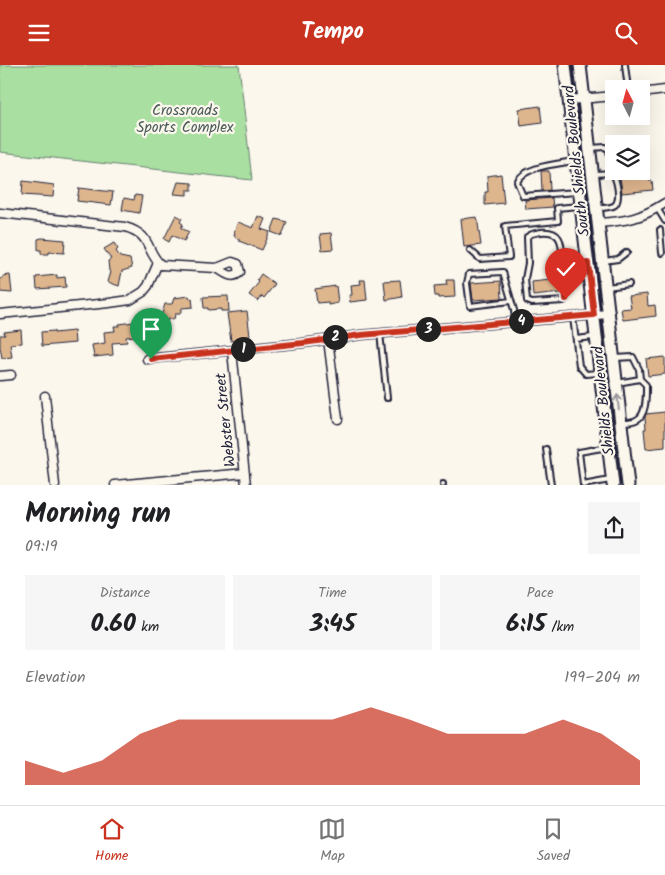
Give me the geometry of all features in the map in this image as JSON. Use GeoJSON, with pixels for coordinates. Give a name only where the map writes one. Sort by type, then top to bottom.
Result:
{"type":"FeatureCollection","features":[{"type":"Feature","properties":{"kind":"main road","name":"South Shields Boulevard"},"geometry":{"type":"LineString","coordinates":[[565,65],[594,315]]}},
{"type":"Feature","properties":{"kind":"main road","name":"South Shields Boulevard"},"geometry":{"type":"LineString","coordinates":[[580,65],[608,314]]}},
{"type":"Feature","properties":{"kind":"main road","name":"Shields Boulevard"},"geometry":{"type":"LineString","coordinates":[[608,314],[628,485]]}},
{"type":"Feature","properties":{"kind":"main road","name":"Shields Boulevard"},"geometry":{"type":"LineString","coordinates":[[594,315],[613,482]]}},
{"type":"Feature","properties":{"kind":"street"},"geometry":{"type":"LineString","coordinates":[[650,92],[665,90]]}},
{"type":"Feature","properties":{"kind":"street"},"geometry":{"type":"LineString","coordinates":[[569,101],[605,96]]}},
{"type":"Feature","properties":{"kind":"street"},"geometry":{"type":"LineString","coordinates":[[598,223],[631,220],[665,203]]}},
{"type":"Feature","properties":{"kind":"street"},"geometry":{"type":"LineString","coordinates":[[0,213],[131,229],[146,239],[158,263],[164,266],[217,268]]}},
{"type":"Feature","properties":{"kind":"street"},"geometry":{"type":"LineString","coordinates":[[0,314],[109,303],[130,299],[143,292],[148,286],[158,263]]}},
{"type":"Feature","properties":{"kind":"street"},"geometry":{"type":"LineString","coordinates":[[147,359],[380,333],[608,314]]}},
{"type":"Feature","properties":{"kind":"street"},"geometry":{"type":"LineString","coordinates":[[328,339],[338,419]]}},
{"type":"Feature","properties":{"kind":"street","name":"Webster Street"},"geometry":{"type":"LineString","coordinates":[[232,351],[246,485]]}},
{"type":"Feature","properties":{"kind":"street"},"geometry":{"type":"LineString","coordinates":[[0,375],[11,375]]}},
{"type":"Feature","properties":{"kind":"street"},"geometry":{"type":"LineString","coordinates":[[45,396],[55,485]]}},
{"type":"Feature","properties":{"kind":"street"},"geometry":{"type":"LineString","coordinates":[[115,485],[245,473]]}},
{"type":"Feature","properties":{"kind":"lane"},"geometry":{"type":"LineString","coordinates":[[625,65],[627,80]]}},
{"type":"Feature","properties":{"kind":"lane"},"geometry":{"type":"LineString","coordinates":[[590,148],[605,147]]}},
{"type":"Feature","properties":{"kind":"lane"},"geometry":{"type":"LineString","coordinates":[[576,160],[529,170],[520,177],[518,182],[522,196],[580,191]]}},
{"type":"Feature","properties":{"kind":"lane"},"geometry":{"type":"LineString","coordinates":[[592,174],[605,173]]}},
{"type":"Feature","properties":{"kind":"lane"},"geometry":{"type":"LineString","coordinates":[[596,209],[616,204],[618,199],[615,180]]}},
{"type":"Feature","properties":{"kind":"lane"},"geometry":{"type":"LineString","coordinates":[[470,250],[480,259],[509,257],[505,226],[558,221],[558,208],[581,205]]}},
{"type":"Feature","properties":{"kind":"lane"},"geometry":{"type":"LineString","coordinates":[[657,208],[665,221]]}},
{"type":"Feature","properties":{"kind":"lane"},"geometry":{"type":"LineString","coordinates":[[660,230],[662,253]]}},
{"type":"Feature","properties":{"kind":"lane"},"geometry":{"type":"LineString","coordinates":[[551,232],[557,234],[561,240],[564,265],[566,299],[564,301],[532,303],[527,301],[525,279],[528,263],[527,237],[531,233],[551,232]]}},
{"type":"Feature","properties":{"kind":"lane"},"geometry":{"type":"LineString","coordinates":[[602,261],[618,259],[627,252]]}},
{"type":"Feature","properties":{"kind":"lane"},"geometry":{"type":"LineString","coordinates":[[564,265],[588,263]]}},
{"type":"Feature","properties":{"kind":"lane"},"geometry":{"type":"LineString","coordinates":[[512,301],[470,306],[467,283],[469,274],[503,272],[512,301],[515,321]]}},
{"type":"Feature","properties":{"kind":"lane"},"geometry":{"type":"LineString","coordinates":[[605,287],[629,284]]}},
{"type":"Feature","properties":{"kind":"lane"},"geometry":{"type":"LineString","coordinates":[[573,317],[579,366],[586,374],[600,373]]}},
{"type":"Feature","properties":{"kind":"lane"},"geometry":{"type":"LineString","coordinates":[[380,333],[387,398]]}},
{"type":"Feature","properties":{"kind":"lane"},"geometry":{"type":"LineString","coordinates":[[576,339],[596,337]]}},
{"type":"Feature","properties":{"kind":"lane"},"geometry":{"type":"LineString","coordinates":[[613,358],[633,357],[639,369],[640,379],[646,385],[644,409],[641,416],[636,420],[621,423]]}},
{"type":"Feature","properties":{"kind":"lane"},"geometry":{"type":"LineString","coordinates":[[616,383],[640,379]]}},
{"type":"Feature","properties":{"kind":"lane"},"geometry":{"type":"LineString","coordinates":[[609,447],[579,452],[583,485],[613,482]]}},
{"type":"Feature","properties":{"kind":"lane"},"geometry":{"type":"LineString","coordinates":[[546,449],[551,485]]}},
{"type":"Feature","properties":{"kind":"green space","name":"Crossroads Sports Complex"},"geometry":{"type":"Polygon","coordinates":[[[0,65],[239,65],[252,180],[0,152],[0,65]]]}},
{"type":"Feature","properties":{"kind":"building"},"geometry":{"type":"Polygon","coordinates":[[[540,106],[542,123],[521,126],[519,109],[540,106]]]}},
{"type":"Feature","properties":{"kind":"building"},"geometry":{"type":"Polygon","coordinates":[[[541,171],[549,171],[550,190],[542,191],[541,171]]]}},
{"type":"Feature","properties":{"kind":"building"},"geometry":{"type":"Polygon","coordinates":[[[501,174],[504,203],[485,205],[485,192],[488,192],[487,176],[501,174]]]}},
{"type":"Feature","properties":{"kind":"building"},"geometry":{"type":"Polygon","coordinates":[[[620,180],[652,181],[653,190],[622,193],[620,180]]]}},
{"type":"Feature","properties":{"kind":"building"},"geometry":{"type":"Polygon","coordinates":[[[23,181],[54,185],[53,197],[22,195],[23,181]]]}},
{"type":"Feature","properties":{"kind":"building"},"geometry":{"type":"Polygon","coordinates":[[[178,182],[192,183],[192,190],[187,190],[187,195],[174,194],[178,182]]]}},
{"type":"Feature","properties":{"kind":"building"},"geometry":{"type":"Polygon","coordinates":[[[79,188],[113,192],[111,205],[77,201],[79,188]]]}},
{"type":"Feature","properties":{"kind":"building"},"geometry":{"type":"Polygon","coordinates":[[[135,195],[142,196],[139,213],[122,210],[124,198],[134,200],[135,195]]]}},
{"type":"Feature","properties":{"kind":"building"},"geometry":{"type":"Polygon","coordinates":[[[552,198],[553,207],[526,209],[525,200],[552,198]]]}},
{"type":"Feature","properties":{"kind":"building"},"geometry":{"type":"Polygon","coordinates":[[[176,215],[182,218],[180,222],[183,224],[181,228],[189,232],[184,241],[172,235],[169,242],[164,239],[176,215]]]}},
{"type":"Feature","properties":{"kind":"building"},"geometry":{"type":"Polygon","coordinates":[[[258,216],[265,219],[261,229],[270,232],[262,250],[239,241],[234,236],[238,222],[253,228],[258,216]]]}},
{"type":"Feature","properties":{"kind":"building"},"geometry":{"type":"Polygon","coordinates":[[[477,217],[481,245],[464,247],[461,219],[477,217]]]}},
{"type":"Feature","properties":{"kind":"building"},"geometry":{"type":"Polygon","coordinates":[[[276,219],[287,222],[282,236],[271,232],[276,219]]]}},
{"type":"Feature","properties":{"kind":"building"},"geometry":{"type":"Polygon","coordinates":[[[331,233],[333,249],[322,250],[320,234],[331,233]]]}},
{"type":"Feature","properties":{"kind":"building"},"geometry":{"type":"Polygon","coordinates":[[[38,239],[65,240],[64,253],[49,252],[49,254],[41,254],[41,250],[38,250],[38,239]]]}},
{"type":"Feature","properties":{"kind":"building"},"geometry":{"type":"Polygon","coordinates":[[[114,243],[120,257],[130,259],[132,268],[122,271],[119,286],[108,282],[111,272],[109,271],[108,261],[111,259],[104,249],[114,243]]]}},
{"type":"Feature","properties":{"kind":"building"},"geometry":{"type":"Polygon","coordinates":[[[261,274],[275,284],[264,298],[262,296],[258,301],[249,295],[259,282],[257,280],[261,274]]]}},
{"type":"Feature","properties":{"kind":"building"},"geometry":{"type":"Polygon","coordinates":[[[10,275],[12,293],[0,292],[0,279],[3,276],[10,275]]]}},
{"type":"Feature","properties":{"kind":"building"},"geometry":{"type":"Polygon","coordinates":[[[57,275],[57,278],[65,277],[66,287],[37,289],[36,277],[57,275]]]}},
{"type":"Feature","properties":{"kind":"building"},"geometry":{"type":"Polygon","coordinates":[[[560,279],[561,293],[533,296],[532,282],[560,279]]]}},
{"type":"Feature","properties":{"kind":"building"},"geometry":{"type":"Polygon","coordinates":[[[360,280],[365,280],[367,300],[350,302],[349,295],[352,295],[351,285],[361,284],[360,280]]]}},
{"type":"Feature","properties":{"kind":"building"},"geometry":{"type":"Polygon","coordinates":[[[400,280],[402,297],[386,300],[384,281],[400,280]]]}},
{"type":"Feature","properties":{"kind":"building"},"geometry":{"type":"Polygon","coordinates":[[[446,280],[454,280],[455,297],[438,298],[438,296],[435,296],[434,286],[447,285],[446,280]]]}},
{"type":"Feature","properties":{"kind":"building"},"geometry":{"type":"Polygon","coordinates":[[[501,281],[502,298],[473,300],[471,283],[501,281]]]}},
{"type":"Feature","properties":{"kind":"building"},"geometry":{"type":"Polygon","coordinates":[[[336,286],[338,303],[328,305],[328,302],[317,303],[315,289],[336,286]]]}},
{"type":"Feature","properties":{"kind":"building"},"geometry":{"type":"Polygon","coordinates":[[[647,294],[648,306],[655,305],[656,316],[623,320],[621,309],[631,308],[629,296],[647,294]]]}},
{"type":"Feature","properties":{"kind":"building"},"geometry":{"type":"Polygon","coordinates":[[[189,296],[190,299],[192,298],[193,307],[182,308],[180,314],[175,314],[174,319],[168,319],[165,328],[158,326],[165,304],[172,304],[174,298],[189,296]]]}},
{"type":"Feature","properties":{"kind":"building"},"geometry":{"type":"Polygon","coordinates":[[[228,296],[229,311],[221,311],[221,309],[208,310],[208,308],[204,308],[203,297],[228,296]]]}},
{"type":"Feature","properties":{"kind":"building"},"geometry":{"type":"Polygon","coordinates":[[[247,311],[250,336],[240,337],[240,340],[231,341],[227,313],[247,311]]]}},
{"type":"Feature","properties":{"kind":"building"},"geometry":{"type":"Polygon","coordinates":[[[134,322],[135,336],[126,337],[127,342],[112,343],[113,355],[94,357],[92,345],[105,343],[104,332],[115,331],[114,326],[119,326],[119,324],[134,322]]]}},
{"type":"Feature","properties":{"kind":"building"},"geometry":{"type":"Polygon","coordinates":[[[21,330],[22,343],[10,344],[12,357],[2,358],[0,335],[5,335],[4,332],[21,330]]]}},
{"type":"Feature","properties":{"kind":"building"},"geometry":{"type":"Polygon","coordinates":[[[54,331],[54,333],[74,331],[75,343],[42,346],[41,332],[54,331]]]}},
{"type":"Feature","properties":{"kind":"building"},"geometry":{"type":"Polygon","coordinates":[[[665,357],[665,374],[648,376],[646,359],[665,357]]]}},
{"type":"Feature","properties":{"kind":"building"},"geometry":{"type":"Polygon","coordinates":[[[665,412],[665,447],[646,449],[644,429],[646,429],[646,414],[665,412]]]}},
{"type":"Feature","properties":{"kind":"route"},"geometry":{"type":"LineString","coordinates":[[151,359],[303,343],[334,337],[594,315],[588,263],[564,265],[566,299]]}}]}
